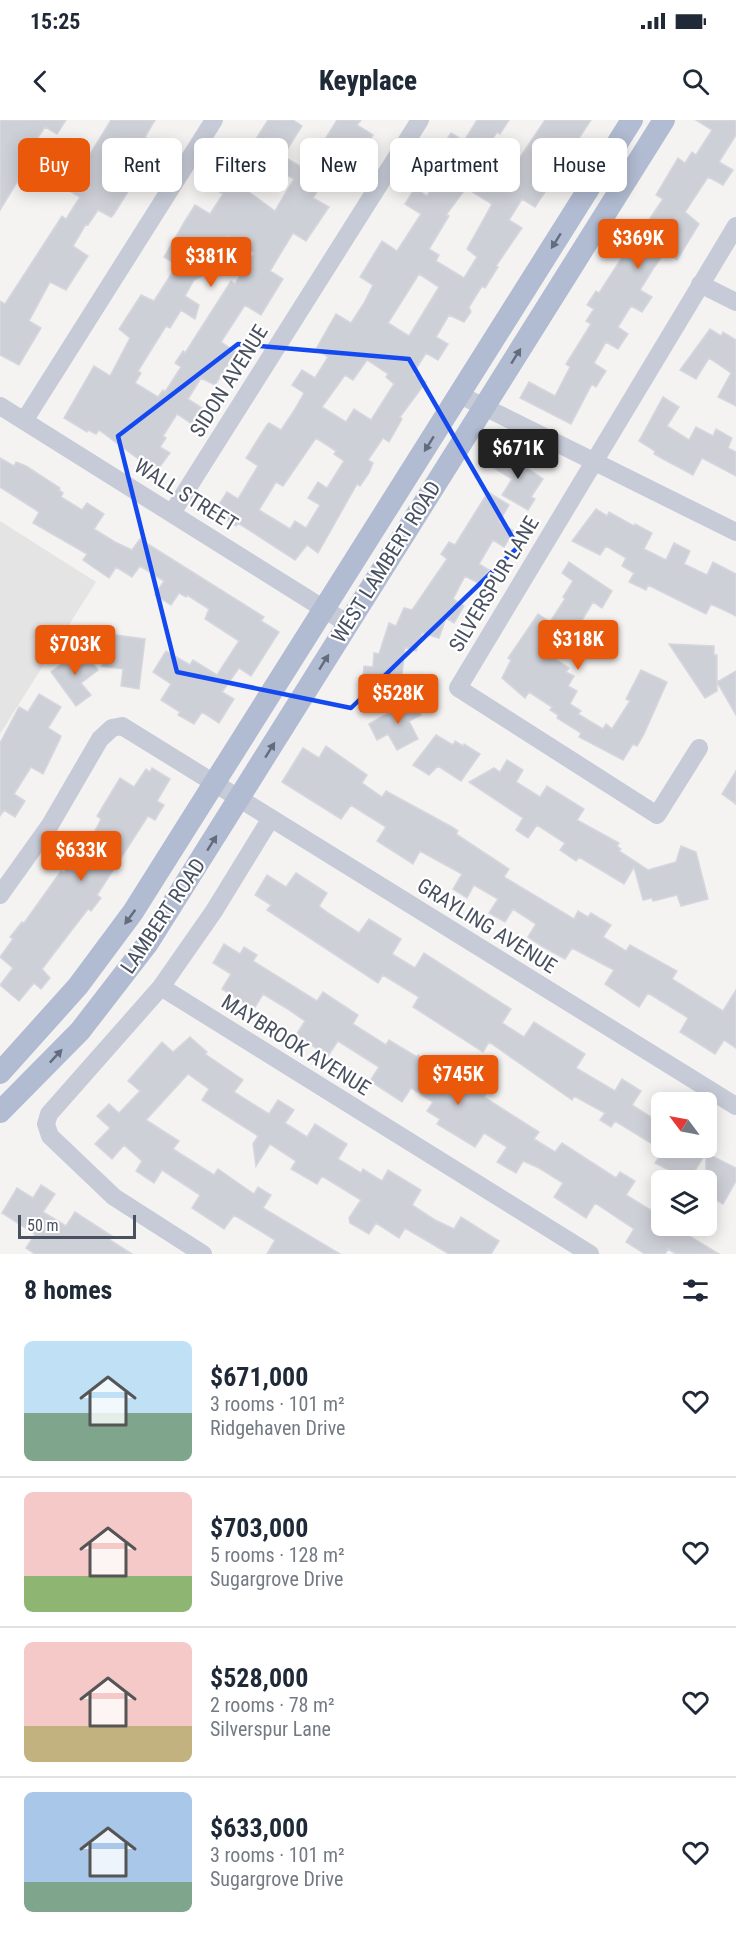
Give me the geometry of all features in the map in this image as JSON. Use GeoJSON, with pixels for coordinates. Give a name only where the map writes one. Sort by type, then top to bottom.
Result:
{"type":"FeatureCollection","features":[{"type":"Feature","properties":{"kind":"main road","name":"WEST LAMBERT ROAD"},"geometry":{"type":"LineString","coordinates":[[277,686],[632,120]]}},
{"type":"Feature","properties":{"kind":"main road","name":"WEST LAMBERT ROAD"},"geometry":{"type":"LineString","coordinates":[[301,700],[664,120]]}},
{"type":"Feature","properties":{"kind":"main road","name":"LAMBERT ROAD"},"geometry":{"type":"LineString","coordinates":[[0,1073],[35,1037],[78,986],[133,912],[277,686]]}},
{"type":"Feature","properties":{"kind":"main road","name":"LAMBERT ROAD"},"geometry":{"type":"LineString","coordinates":[[0,1112],[80,1031],[117,985],[159,926],[301,700]]}},
{"type":"Feature","properties":{"kind":"main road"},"geometry":{"type":"LineString","coordinates":[[0,1090],[32,1059],[35,1037]]}},
{"type":"Feature","properties":{"kind":"street"},"geometry":{"type":"LineString","coordinates":[[24,421],[214,120]]}},
{"type":"Feature","properties":{"kind":"street","name":"SIDON AVENUE"},"geometry":{"type":"LineString","coordinates":[[172,513],[420,120]]}},
{"type":"Feature","properties":{"kind":"street","name":"SILVERSPUR LANE"},"geometry":{"type":"LineString","coordinates":[[699,748],[657,815],[458,688],[736,226]]}},
{"type":"Feature","properties":{"kind":"street"},"geometry":{"type":"LineString","coordinates":[[700,285],[736,302]]}},
{"type":"Feature","properties":{"kind":"street"},"geometry":{"type":"LineString","coordinates":[[460,395],[736,532]]}},
{"type":"Feature","properties":{"kind":"street","name":"WALL STREET"},"geometry":{"type":"LineString","coordinates":[[0,406],[348,624]]}},
{"type":"Feature","properties":{"kind":"street","name":"GRAYLING AVENUE"},"geometry":{"type":"LineString","coordinates":[[0,895],[50,825],[100,739],[112,728],[123,726],[736,1106]]}},
{"type":"Feature","properties":{"kind":"street","name":"LAMBERT ROAD"},"geometry":{"type":"LineString","coordinates":[[203,1254],[114,1197],[50,1136],[46,1124],[50,1114],[161,987],[213,911],[271,818]]}},
{"type":"Feature","properties":{"kind":"street","name":"MAYBROOK AVENUE"},"geometry":{"type":"LineString","coordinates":[[161,987],[590,1254]]}},
{"type":"Feature","properties":{"kind":"highlighted area"},"geometry":{"type":"Polygon","coordinates":[[[238,344],[409,359],[518,547],[351,708],[177,672],[118,436],[238,344]]]}},
{"type":"Feature","properties":{"kind":"shaded area"},"geometry":{"type":"Polygon","coordinates":[[[0,521],[96,582],[0,734],[0,521]]]}},
{"type":"Feature","properties":{"kind":"building"},"geometry":{"type":"Polygon","coordinates":[[[0,120],[66,120],[57,134],[45,127],[38,138],[18,138],[18,181],[0,210],[0,120]]]}},
{"type":"Feature","properties":{"kind":"building"},"geometry":{"type":"Polygon","coordinates":[[[111,120],[155,120],[146,138],[102,138],[102,192],[128,192],[111,217],[98,210],[88,225],[86,224],[73,246],[88,256],[66,290],[50,282],[29,321],[41,328],[19,365],[0,355],[0,301],[5,304],[62,216],[66,219],[80,197],[71,192],[90,192],[90,154],[111,120]]]}},
{"type":"Feature","properties":{"kind":"building"},"geometry":{"type":"Polygon","coordinates":[[[268,120],[293,120],[302,126],[288,148],[288,138],[256,138],[268,120]]]}},
{"type":"Feature","properties":{"kind":"building"},"geometry":{"type":"Polygon","coordinates":[[[337,120],[361,120],[357,125],[373,135],[371,138],[326,138],[337,120]]]}},
{"type":"Feature","properties":{"kind":"building"},"geometry":{"type":"Polygon","coordinates":[[[477,120],[509,120],[500,134],[497,132],[493,138],[466,138],[477,120]]]}},
{"type":"Feature","properties":{"kind":"building"},"geometry":{"type":"Polygon","coordinates":[[[545,120],[591,120],[579,138],[533,138],[545,120]]]}},
{"type":"Feature","properties":{"kind":"building"},"geometry":{"type":"Polygon","coordinates":[[[696,120],[736,120],[736,135],[719,162],[733,170],[723,185],[708,177],[685,212],[699,224],[677,260],[665,252],[653,269],[640,290],[652,297],[642,312],[631,306],[618,327],[628,334],[618,349],[606,342],[594,363],[606,371],[596,387],[592,384],[571,424],[520,398],[529,382],[555,396],[570,367],[566,364],[591,324],[586,321],[594,309],[587,305],[596,291],[599,293],[641,228],[643,229],[663,199],[656,195],[678,158],[685,163],[692,152],[696,155],[712,130],[696,120]]]}},
{"type":"Feature","properties":{"kind":"building"},"geometry":{"type":"Polygon","coordinates":[[[451,133],[459,138],[448,138],[451,133]]]}},
{"type":"Feature","properties":{"kind":"building"},"geometry":{"type":"Polygon","coordinates":[[[532,140],[532,192],[545,192],[535,207],[522,199],[509,220],[522,228],[496,266],[498,267],[485,288],[482,286],[469,307],[471,312],[464,322],[449,315],[436,337],[448,344],[438,360],[426,353],[413,374],[426,382],[400,417],[402,419],[389,442],[383,438],[368,460],[373,463],[369,473],[360,486],[357,484],[318,553],[307,545],[295,560],[238,523],[236,526],[214,512],[227,492],[238,499],[258,466],[246,458],[267,425],[269,423],[281,430],[295,409],[304,393],[292,385],[302,370],[315,378],[328,357],[316,349],[336,314],[351,323],[364,303],[373,285],[360,277],[382,241],[397,251],[421,214],[405,204],[412,192],[421,192],[427,196],[429,192],[463,192],[446,215],[449,216],[429,249],[439,255],[436,261],[464,278],[477,257],[467,249],[492,204],[472,192],[520,192],[520,158],[532,140]],[[419,274],[388,323],[409,336],[439,287],[419,274]],[[367,360],[353,380],[345,375],[322,407],[346,422],[354,409],[371,420],[394,384],[386,377],[388,374],[367,360]],[[316,438],[283,486],[276,482],[259,510],[290,529],[295,521],[306,528],[320,505],[308,498],[318,482],[327,488],[344,461],[334,454],[336,451],[316,438]]]}},
{"type":"Feature","properties":{"kind":"building"},"geometry":{"type":"Polygon","coordinates":[[[288,159],[300,166],[300,192],[317,192],[313,198],[329,207],[306,241],[293,233],[270,271],[283,279],[261,315],[245,305],[221,342],[236,352],[215,385],[201,378],[188,399],[202,408],[192,424],[177,414],[163,436],[166,438],[160,447],[170,453],[156,472],[99,430],[96,434],[88,430],[87,432],[64,418],[94,366],[110,376],[130,338],[119,329],[141,295],[154,301],[177,265],[164,257],[195,205],[210,214],[223,194],[220,192],[249,192],[275,211],[294,179],[288,176],[288,159]],[[228,235],[207,267],[213,270],[194,280],[185,296],[199,305],[195,319],[181,310],[170,328],[166,326],[138,371],[141,373],[135,383],[158,397],[163,390],[165,392],[181,367],[175,363],[183,351],[185,353],[231,281],[235,284],[254,253],[228,235]]]}},
{"type":"Feature","properties":{"kind":"building"},"geometry":{"type":"Polygon","coordinates":[[[710,329],[721,336],[723,332],[736,340],[736,406],[718,397],[731,373],[709,358],[696,379],[680,370],[710,329]]]}},
{"type":"Feature","properties":{"kind":"building"},"geometry":{"type":"Polygon","coordinates":[[[663,397],[679,407],[667,426],[689,440],[696,427],[713,436],[716,429],[732,438],[728,448],[736,452],[736,476],[702,458],[693,475],[654,454],[655,451],[639,441],[663,397]]]}},
{"type":"Feature","properties":{"kind":"building"},"geometry":{"type":"Polygon","coordinates":[[[501,450],[543,479],[531,497],[535,499],[528,510],[502,495],[512,479],[491,466],[501,450]]]}},
{"type":"Feature","properties":{"kind":"building"},"geometry":{"type":"Polygon","coordinates":[[[0,458],[14,466],[16,462],[26,466],[60,488],[59,490],[63,493],[61,497],[82,510],[87,503],[104,514],[94,529],[132,550],[140,539],[264,617],[261,621],[279,632],[251,676],[239,668],[222,692],[234,699],[219,723],[202,712],[194,724],[178,715],[180,712],[161,700],[171,684],[153,672],[166,651],[190,665],[193,660],[217,675],[239,641],[205,619],[209,609],[187,595],[186,597],[179,593],[171,605],[155,595],[164,581],[140,566],[132,577],[116,567],[109,578],[83,560],[87,554],[33,523],[39,512],[0,487],[0,458]]]}},
{"type":"Feature","properties":{"kind":"building"},"geometry":{"type":"Polygon","coordinates":[[[488,492],[509,505],[499,522],[514,531],[504,547],[493,540],[479,564],[489,570],[480,584],[465,576],[453,599],[464,606],[454,623],[446,618],[439,638],[422,633],[416,651],[405,647],[402,675],[414,676],[413,694],[389,692],[389,689],[371,686],[372,681],[363,680],[364,666],[373,667],[374,653],[379,654],[389,623],[396,626],[404,608],[412,610],[447,559],[441,554],[449,542],[455,545],[488,492]]]}},
{"type":"Feature","properties":{"kind":"building"},"geometry":{"type":"Polygon","coordinates":[[[596,509],[607,516],[609,512],[652,533],[644,549],[666,560],[674,543],[690,551],[684,564],[707,575],[713,562],[736,574],[736,616],[711,604],[706,614],[648,585],[646,590],[629,582],[634,573],[622,566],[626,558],[606,546],[600,555],[572,541],[596,509]]]}},
{"type":"Feature","properties":{"kind":"building"},"geometry":{"type":"Polygon","coordinates":[[[569,562],[612,591],[602,608],[593,602],[579,625],[583,627],[575,639],[570,635],[555,659],[569,668],[566,672],[574,676],[568,686],[577,691],[570,704],[581,711],[578,714],[603,729],[606,724],[612,729],[630,701],[626,699],[641,670],[667,682],[644,734],[637,746],[633,744],[623,760],[579,737],[581,733],[557,718],[558,715],[550,710],[552,707],[529,692],[525,698],[502,678],[511,660],[508,658],[538,614],[550,622],[565,599],[563,597],[573,581],[562,573],[569,562]]]}},
{"type":"Feature","properties":{"kind":"building"},"geometry":{"type":"Polygon","coordinates":[[[108,634],[145,639],[139,689],[121,686],[123,669],[102,666],[108,634]]]}},
{"type":"Feature","properties":{"kind":"building"},"geometry":{"type":"Polygon","coordinates":[[[669,644],[714,646],[714,655],[717,655],[717,691],[705,698],[669,644]]]}},
{"type":"Feature","properties":{"kind":"building"},"geometry":{"type":"Polygon","coordinates":[[[82,649],[98,670],[81,683],[91,695],[76,706],[51,672],[82,649]]]}},
{"type":"Feature","properties":{"kind":"building"},"geometry":{"type":"Polygon","coordinates":[[[736,671],[736,715],[717,682],[736,671]]]}},
{"type":"Feature","properties":{"kind":"building"},"geometry":{"type":"Polygon","coordinates":[[[39,694],[61,707],[48,728],[61,736],[43,774],[31,767],[14,794],[25,801],[15,817],[4,810],[0,816],[0,743],[19,707],[28,712],[39,694]]]}},
{"type":"Feature","properties":{"kind":"building"},"geometry":{"type":"Polygon","coordinates":[[[414,698],[421,715],[409,721],[418,739],[397,750],[388,734],[377,740],[369,724],[414,698]]]}},
{"type":"Feature","properties":{"kind":"building"},"geometry":{"type":"Polygon","coordinates":[[[436,735],[453,745],[455,741],[463,746],[464,744],[480,754],[461,781],[438,766],[429,775],[413,765],[436,735]]]}},
{"type":"Feature","properties":{"kind":"building"},"geometry":{"type":"Polygon","coordinates":[[[326,746],[367,775],[362,783],[382,797],[386,791],[452,827],[458,831],[456,834],[509,869],[504,877],[574,919],[578,911],[588,917],[591,913],[611,925],[603,937],[626,951],[630,945],[677,971],[672,979],[723,1011],[736,990],[736,1048],[724,1040],[715,1054],[680,1032],[688,1018],[682,1014],[648,993],[639,1007],[605,984],[614,970],[572,948],[565,959],[543,947],[528,937],[536,924],[513,909],[505,922],[489,913],[498,899],[474,885],[467,898],[453,889],[462,874],[420,851],[413,864],[377,841],[386,827],[351,805],[341,819],[282,782],[303,748],[319,758],[326,746]]]}},
{"type":"Feature","properties":{"kind":"building"},"geometry":{"type":"Polygon","coordinates":[[[507,760],[523,770],[516,782],[540,797],[547,786],[584,809],[577,820],[619,843],[617,846],[621,849],[619,851],[648,870],[676,862],[681,846],[696,852],[708,899],[681,906],[677,895],[653,901],[652,898],[643,900],[634,867],[624,884],[579,857],[576,861],[560,850],[565,843],[537,825],[528,838],[516,830],[523,818],[469,782],[494,768],[500,772],[507,760]]]}},
{"type":"Feature","properties":{"kind":"building"},"geometry":{"type":"Polygon","coordinates":[[[152,768],[170,779],[157,801],[164,805],[155,820],[148,816],[97,895],[101,898],[91,911],[88,909],[42,969],[50,978],[41,989],[34,983],[19,1001],[0,985],[13,968],[0,957],[13,939],[10,937],[22,922],[24,923],[61,871],[64,873],[95,831],[101,819],[97,816],[120,778],[134,787],[146,769],[150,772],[152,768]]]}},
{"type":"Feature","properties":{"kind":"building"},"geometry":{"type":"Polygon","coordinates":[[[736,771],[736,804],[722,794],[736,771]]]}},
{"type":"Feature","properties":{"kind":"building"},"geometry":{"type":"Polygon","coordinates":[[[296,873],[327,893],[319,906],[359,933],[369,919],[401,939],[392,954],[415,968],[424,953],[511,1009],[502,1023],[524,1037],[534,1022],[585,1054],[576,1068],[615,1091],[622,1079],[641,1091],[632,1105],[651,1117],[651,1143],[615,1121],[611,1127],[600,1120],[605,1113],[574,1096],[572,1100],[489,1042],[483,1052],[413,1007],[419,997],[383,975],[378,983],[267,910],[271,905],[255,895],[267,875],[286,887],[296,873]]]}},
{"type":"Feature","properties":{"kind":"building"},"geometry":{"type":"Polygon","coordinates":[[[224,944],[240,954],[244,947],[257,955],[253,961],[317,1001],[323,992],[358,1015],[353,1024],[386,1045],[389,1040],[430,1062],[426,1069],[459,1090],[464,1081],[474,1087],[480,1078],[492,1085],[484,1097],[539,1132],[534,1139],[555,1152],[562,1143],[616,1178],[620,1172],[635,1181],[626,1195],[651,1210],[651,1236],[689,1236],[719,1254],[676,1254],[668,1249],[665,1254],[645,1254],[626,1242],[634,1229],[595,1203],[586,1218],[554,1197],[563,1183],[539,1168],[523,1161],[516,1173],[497,1162],[507,1147],[484,1133],[475,1147],[437,1124],[440,1119],[427,1111],[433,1102],[411,1088],[402,1102],[370,1081],[379,1067],[338,1041],[328,1056],[296,1035],[305,1021],[286,1008],[263,994],[254,1009],[222,989],[231,974],[213,963],[224,944]]]}},
{"type":"Feature","properties":{"kind":"building"},"geometry":{"type":"Polygon","coordinates":[[[190,1037],[207,1052],[205,1054],[243,1080],[234,1092],[269,1114],[278,1100],[294,1110],[285,1123],[307,1137],[315,1124],[347,1144],[338,1159],[361,1173],[363,1169],[382,1181],[388,1170],[421,1190],[412,1205],[454,1229],[461,1217],[499,1241],[491,1254],[449,1254],[405,1228],[399,1238],[376,1223],[369,1234],[350,1223],[349,1218],[361,1200],[322,1176],[317,1184],[291,1169],[296,1161],[270,1144],[256,1166],[253,1144],[258,1136],[202,1100],[209,1089],[188,1074],[146,1120],[179,1141],[173,1149],[214,1175],[218,1169],[254,1194],[258,1187],[271,1195],[263,1208],[340,1254],[267,1254],[275,1240],[234,1215],[224,1229],[192,1208],[200,1195],[162,1170],[154,1183],[136,1171],[142,1161],[124,1145],[112,1159],[95,1144],[110,1128],[97,1116],[109,1104],[119,1113],[140,1091],[128,1081],[162,1042],[173,1052],[190,1037]]]}},
{"type":"Feature","properties":{"kind":"building"},"geometry":{"type":"Polygon","coordinates":[[[658,1158],[703,1158],[695,1170],[669,1170],[655,1163],[658,1158]]]}},
{"type":"Feature","properties":{"kind":"building"},"geometry":{"type":"Polygon","coordinates":[[[706,1158],[716,1158],[736,1168],[736,1181],[723,1204],[717,1200],[717,1170],[706,1170],[706,1158]]]}},
{"type":"Feature","properties":{"kind":"building"},"geometry":{"type":"Polygon","coordinates":[[[41,1185],[55,1194],[43,1212],[66,1226],[75,1212],[112,1236],[110,1240],[132,1254],[35,1254],[26,1248],[35,1234],[2,1213],[17,1188],[33,1198],[41,1185]]]}}]}
